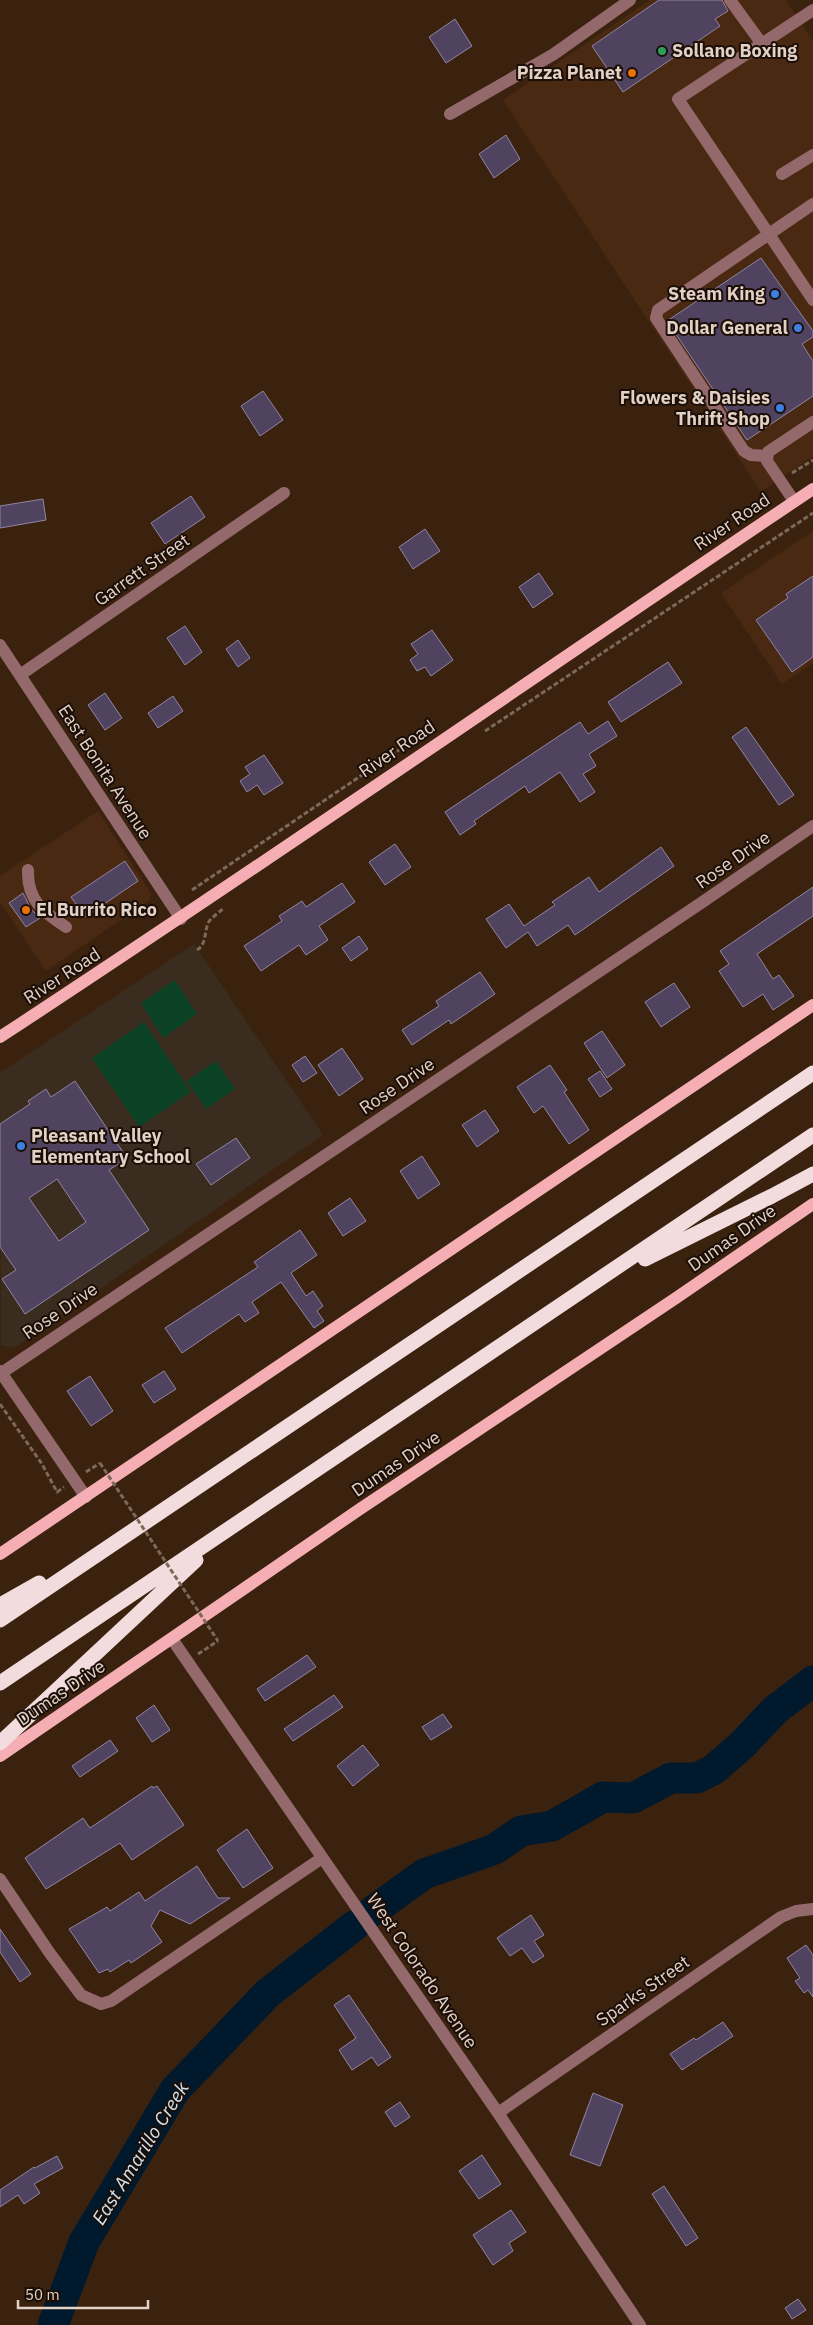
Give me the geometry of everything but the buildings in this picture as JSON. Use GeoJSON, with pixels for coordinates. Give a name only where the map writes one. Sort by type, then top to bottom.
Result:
{"type":"FeatureCollection","features":[{"type":"Feature","properties":{"kind":"highway"},"geometry":{"type":"LineString","coordinates":[[796,1084],[813,1068]]}},
{"type":"Feature","properties":{"kind":"highway"},"geometry":{"type":"LineString","coordinates":[[0,1620],[813,1073]]}},
{"type":"Feature","properties":{"kind":"highway"},"geometry":{"type":"LineString","coordinates":[[0,1683],[813,1135]]}},
{"type":"Feature","properties":{"kind":"highway"},"geometry":{"type":"LineString","coordinates":[[596,1283],[813,1174]]}},
{"type":"Feature","properties":{"kind":"highway"},"geometry":{"type":"LineString","coordinates":[[0,1743],[229,1529]]}},
{"type":"Feature","properties":{"kind":"highway"},"geometry":{"type":"LineString","coordinates":[[0,1605],[127,1533]]}},
{"type":"Feature","properties":{"kind":"main road","name":"River Road"},"geometry":{"type":"LineString","coordinates":[[0,1037],[181,919],[813,488]]}},
{"type":"Feature","properties":{"kind":"main road"},"geometry":{"type":"LineString","coordinates":[[0,1554],[813,1005]]}},
{"type":"Feature","properties":{"kind":"main road","name":"Dumas Drive"},"geometry":{"type":"LineString","coordinates":[[0,1756],[360,1509],[813,1204]]}},
{"type":"Feature","properties":{"kind":"street"},"geometry":{"type":"LineString","coordinates":[[450,114],[554,54],[630,0]]}},
{"type":"Feature","properties":{"kind":"street"},"geometry":{"type":"LineString","coordinates":[[730,0],[762,44]]}},
{"type":"Feature","properties":{"kind":"street"},"geometry":{"type":"LineString","coordinates":[[813,10],[678,99],[813,300]]}},
{"type":"Feature","properties":{"kind":"street"},"geometry":{"type":"LineString","coordinates":[[782,174],[813,155]]}},
{"type":"Feature","properties":{"kind":"street"},"geometry":{"type":"LineString","coordinates":[[766,456],[751,455],[744,451],[656,318],[658,310],[813,204]]}},
{"type":"Feature","properties":{"kind":"street"},"geometry":{"type":"LineString","coordinates":[[794,501],[767,461],[766,456],[768,452],[813,422]]}},
{"type":"Feature","properties":{"kind":"street","name":"Garrett Street"},"geometry":{"type":"LineString","coordinates":[[20,675],[284,493]]}},
{"type":"Feature","properties":{"kind":"street","name":"East Bonita Avenue"},"geometry":{"type":"LineString","coordinates":[[0,645],[181,919]]}},
{"type":"Feature","properties":{"kind":"street","name":"Rose Drive"},"geometry":{"type":"LineString","coordinates":[[0,1373],[813,826]]}},
{"type":"Feature","properties":{"kind":"street"},"geometry":{"type":"LineString","coordinates":[[28,870],[27,886],[43,910],[66,927]]}},
{"type":"Feature","properties":{"kind":"street"},"geometry":{"type":"LineString","coordinates":[[0,1373],[86,1497]]}},
{"type":"Feature","properties":{"kind":"street","name":"West Colorado Avenue"},"geometry":{"type":"LineString","coordinates":[[172,1639],[498,2113],[640,2325]]}},
{"type":"Feature","properties":{"kind":"street"},"geometry":{"type":"LineString","coordinates":[[0,1879],[80,1995],[100,2004],[111,2001],[322,1858]]}},
{"type":"Feature","properties":{"kind":"street","name":"Sparks Street"},"geometry":{"type":"LineString","coordinates":[[498,2113],[781,1917],[796,1911],[813,1909]]}},
{"type":"Feature","properties":{"kind":"path"},"geometry":{"type":"LineString","coordinates":[[477,737],[813,513]]}},
{"type":"Feature","properties":{"kind":"path"},"geometry":{"type":"LineString","coordinates":[[196,950],[204,942],[205,930],[210,920],[226,906]]}},
{"type":"Feature","properties":{"kind":"path"},"geometry":{"type":"LineString","coordinates":[[0,1404],[42,1464],[56,1492],[74,1480]]}},
{"type":"Feature","properties":{"kind":"path"},"geometry":{"type":"LineString","coordinates":[[100,1463],[218,1641],[187,1662]]}},
{"type":"Feature","properties":{"kind":"shaded area"},"geometry":{"type":"Polygon","coordinates":[[[650,0],[786,0],[813,41],[813,456],[761,492],[503,100],[650,0]]]}},
{"type":"Feature","properties":{"kind":"shaded area"},"geometry":{"type":"Polygon","coordinates":[[[813,531],[813,663],[782,684],[721,593],[813,531]]]}},
{"type":"Feature","properties":{"kind":"shaded area"},"geometry":{"type":"Polygon","coordinates":[[[98,811],[151,893],[150,900],[46,971],[0,902],[0,876],[98,811]]]}},
{"type":"Feature","properties":{"kind":"shaded area"},"geometry":{"type":"Polygon","coordinates":[[[194,944],[323,1135],[14,1348],[1,1345],[0,1073],[194,944]]]}},
{"type":"Feature","properties":{"kind":"green space"},"geometry":{"type":"Polygon","coordinates":[[[175,980],[197,1014],[163,1038],[141,1003],[175,980]]]}},
{"type":"Feature","properties":{"kind":"green space"},"geometry":{"type":"Polygon","coordinates":[[[144,1022],[191,1092],[139,1127],[92,1058],[144,1022]]]}},
{"type":"Feature","properties":{"kind":"green space"},"geometry":{"type":"Polygon","coordinates":[[[216,1061],[235,1089],[206,1109],[187,1081],[216,1061]]]}},
{"type":"Feature","properties":{"kind":"waterway","name":"East Amarillo Creek"},"geometry":{"type":"LineString","coordinates":[[373,1911],[424,1874],[495,1849],[521,1831],[552,1826],[603,1797],[633,1798],[671,1778],[697,1778],[713,1770],[742,1745],[775,1710],[813,1681]]}},
{"type":"Feature","properties":{"kind":"waterway","name":"East Amarillo Creek"},"geometry":{"type":"LineString","coordinates":[[53,2325],[84,2242],[175,2090],[268,1993],[354,1926]]}},
{"type":"Feature","properties":{"kind":"place","name":"Sollano Boxing"},"geometry":{"type":"Point","coordinates":[662,51]}},
{"type":"Feature","properties":{"kind":"place","name":"Pizza Planet"},"geometry":{"type":"Point","coordinates":[632,73]}},
{"type":"Feature","properties":{"kind":"place","name":"Steam King"},"geometry":{"type":"Point","coordinates":[775,294]}},
{"type":"Feature","properties":{"kind":"place","name":"Dollar General"},"geometry":{"type":"Point","coordinates":[798,328]}},
{"type":"Feature","properties":{"kind":"place","name":"Flowers & Daisies Thrift Shop"},"geometry":{"type":"Point","coordinates":[780,408]}},
{"type":"Feature","properties":{"kind":"place","name":"El Burrito Rico"},"geometry":{"type":"Point","coordinates":[26,910]}},
{"type":"Feature","properties":{"kind":"place","name":"Pleasant Valley Elementary School"},"geometry":{"type":"Point","coordinates":[21,1146]}}]}
